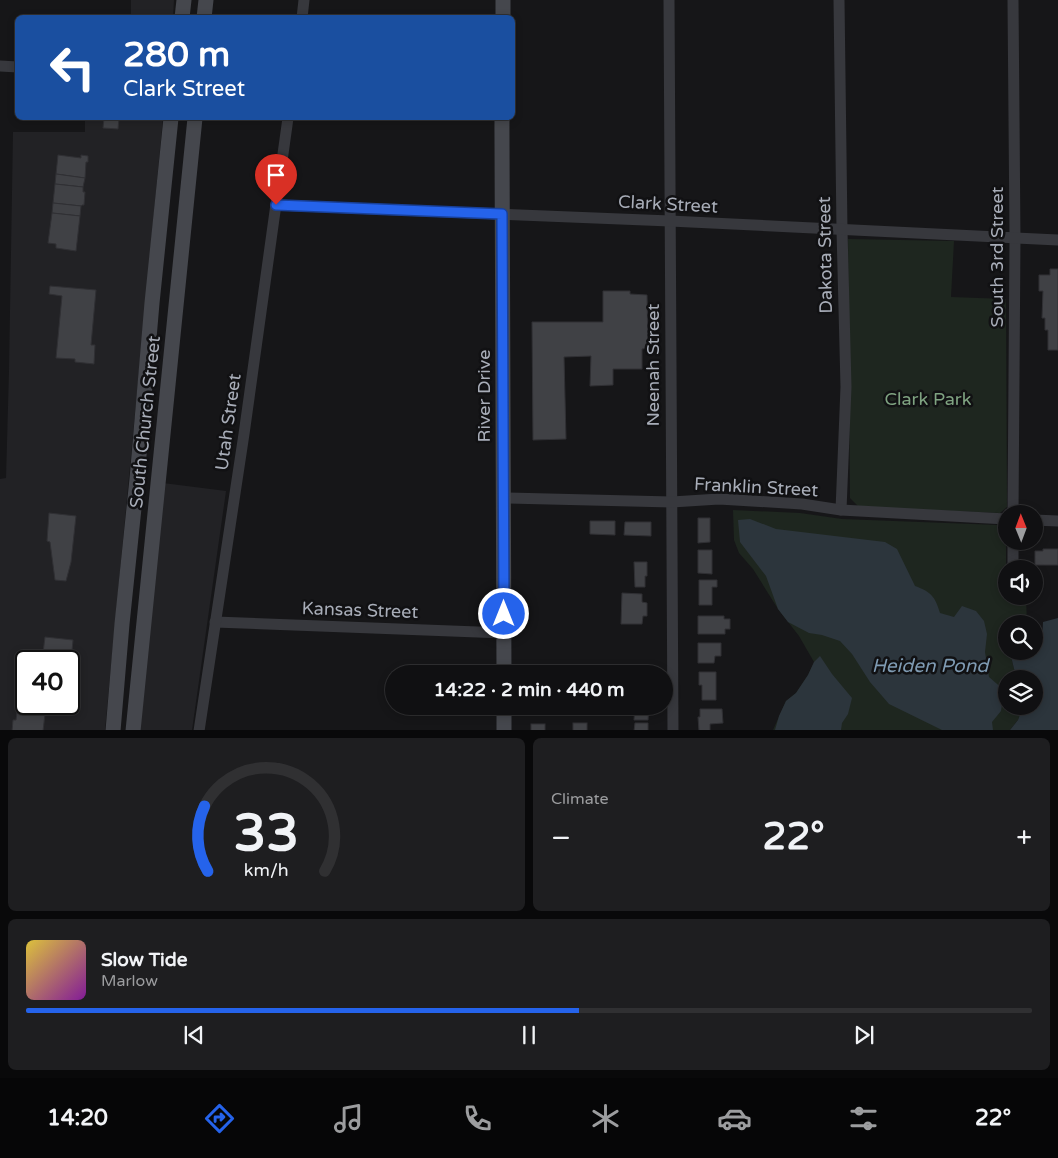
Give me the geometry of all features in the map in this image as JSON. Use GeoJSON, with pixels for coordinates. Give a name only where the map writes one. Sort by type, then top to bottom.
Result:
{"type":"FeatureCollection","features":[{"type":"Feature","properties":{"kind":"main road"},"geometry":{"type":"LineString","coordinates":[[182,15],[184,0]]}},
{"type":"Feature","properties":{"kind":"main road"},"geometry":{"type":"LineString","coordinates":[[204,15],[206,0]]}},
{"type":"Feature","properties":{"kind":"main road"},"geometry":{"type":"LineString","coordinates":[[503,0],[503,15]]}},
{"type":"Feature","properties":{"kind":"main road","name":"South Church Street"},"geometry":{"type":"LineString","coordinates":[[113,730],[171,120]]}},
{"type":"Feature","properties":{"kind":"main road","name":"South Church Street"},"geometry":{"type":"LineString","coordinates":[[133,730],[194,120]]}},
{"type":"Feature","properties":{"kind":"main road","name":"River Drive"},"geometry":{"type":"LineString","coordinates":[[502,120],[504,665]]}},
{"type":"Feature","properties":{"kind":"main road"},"geometry":{"type":"LineString","coordinates":[[504,715],[504,730]]}},
{"type":"Feature","properties":{"kind":"street"},"geometry":{"type":"LineString","coordinates":[[302,15],[304,0]]}},
{"type":"Feature","properties":{"kind":"street","name":"Neenah Street"},"geometry":{"type":"LineString","coordinates":[[669,0],[673,730]]}},
{"type":"Feature","properties":{"kind":"street","name":"Dakota Street"},"geometry":{"type":"LineString","coordinates":[[839,0],[846,387],[841,510]]}},
{"type":"Feature","properties":{"kind":"street","name":"South 3rd Street"},"geometry":{"type":"LineString","coordinates":[[1013,0],[1015,238],[1013,505]]}},
{"type":"Feature","properties":{"kind":"street"},"geometry":{"type":"LineString","coordinates":[[0,66],[15,67]]}},
{"type":"Feature","properties":{"kind":"street","name":"Utah Street"},"geometry":{"type":"LineString","coordinates":[[199,730],[244,434],[288,120]]}},
{"type":"Feature","properties":{"kind":"street","name":"Clark Street"},"geometry":{"type":"LineString","coordinates":[[276,205],[670,221],[1058,240]]}},
{"type":"Feature","properties":{"kind":"street","name":"Franklin Street"},"geometry":{"type":"LineString","coordinates":[[504,498],[672,502],[719,499],[802,504],[841,510],[998,519]]}},
{"type":"Feature","properties":{"kind":"street"},"geometry":{"type":"LineString","coordinates":[[1043,520],[1058,521]]}},
{"type":"Feature","properties":{"kind":"street","name":"Kansas Street"},"geometry":{"type":"LineString","coordinates":[[215,622],[504,633]]}},
{"type":"Feature","properties":{"kind":"shaded area"},"geometry":{"type":"Polygon","coordinates":[[[131,0],[174,0],[173,15],[131,15],[131,0]]]}},
{"type":"Feature","properties":{"kind":"shaded area"},"geometry":{"type":"Polygon","coordinates":[[[85,120],[163,120],[105,730],[0,730],[0,479],[6,478],[13,132],[85,132],[85,120]]]}},
{"type":"Feature","properties":{"kind":"shaded area"},"geometry":{"type":"Polygon","coordinates":[[[163,483],[226,491],[192,730],[140,730],[163,483]]]}},
{"type":"Feature","properties":{"kind":"green space","name":"Clark Park"},"geometry":{"type":"Polygon","coordinates":[[[848,239],[954,241],[951,297],[1006,299],[1007,505],[998,505],[998,513],[859,507],[850,498],[848,239]]]}},
{"type":"Feature","properties":{"kind":"green space"},"geometry":{"type":"Polygon","coordinates":[[[733,510],[800,513],[842,519],[998,525],[998,550],[1006,550],[1006,560],[998,560],[998,605],[1026,605],[1027,615],[998,615],[998,660],[1012,660],[1014,670],[998,670],[998,715],[1020,715],[1018,720],[1010,730],[773,730],[786,701],[796,693],[814,662],[799,636],[778,609],[753,569],[739,553],[734,540],[733,510]]]}},
{"type":"Feature","properties":{"kind":"water","name":"Heiden Pond"},"geometry":{"type":"Polygon","coordinates":[[[750,519],[776,529],[885,542],[897,549],[915,586],[932,595],[940,613],[954,617],[962,606],[976,611],[984,621],[987,634],[985,652],[989,677],[998,685],[998,715],[992,722],[993,730],[942,730],[889,704],[840,641],[809,633],[788,622],[778,609],[766,576],[740,542],[738,520],[750,519]]]}},
{"type":"Feature","properties":{"kind":"water"},"geometry":{"type":"Polygon","coordinates":[[[1058,618],[1058,730],[1010,730],[1020,715],[1043,715],[1043,670],[1014,670],[1012,660],[1043,660],[1043,622],[1058,618]]]}},
{"type":"Feature","properties":{"kind":"water"},"geometry":{"type":"Polygon","coordinates":[[[820,656],[852,698],[841,730],[775,730],[786,701],[796,693],[814,662],[820,656]]]}},
{"type":"Feature","properties":{"kind":"building"},"geometry":{"type":"Polygon","coordinates":[[[104,120],[119,120],[118,129],[103,128],[104,120]]]}},
{"type":"Feature","properties":{"kind":"building"},"geometry":{"type":"Polygon","coordinates":[[[58,155],[81,158],[81,155],[88,156],[85,178],[56,174],[58,155]]]}},
{"type":"Feature","properties":{"kind":"building"},"geometry":{"type":"Polygon","coordinates":[[[56,174],[85,178],[83,187],[55,184],[56,174]]]}},
{"type":"Feature","properties":{"kind":"building"},"geometry":{"type":"Polygon","coordinates":[[[55,184],[83,187],[83,192],[85,192],[84,205],[53,203],[55,184]]]}},
{"type":"Feature","properties":{"kind":"building"},"geometry":{"type":"Polygon","coordinates":[[[53,203],[81,206],[80,216],[52,213],[53,203]]]}},
{"type":"Feature","properties":{"kind":"building"},"geometry":{"type":"Polygon","coordinates":[[[52,213],[80,216],[76,251],[56,248],[56,244],[48,243],[52,213]]]}},
{"type":"Feature","properties":{"kind":"building"},"geometry":{"type":"Polygon","coordinates":[[[1050,269],[1058,269],[1058,350],[1048,350],[1048,330],[1045,330],[1045,318],[1042,318],[1043,291],[1039,291],[1039,275],[1050,275],[1050,269]]]}},
{"type":"Feature","properties":{"kind":"building"},"geometry":{"type":"Polygon","coordinates":[[[50,286],[96,290],[91,345],[95,345],[94,364],[75,362],[75,359],[56,358],[62,296],[49,294],[50,286]]]}},
{"type":"Feature","properties":{"kind":"building"},"geometry":{"type":"Polygon","coordinates":[[[603,291],[630,291],[630,294],[647,295],[648,348],[642,349],[642,369],[613,369],[613,385],[590,386],[591,356],[564,357],[566,439],[533,440],[532,322],[603,322],[603,291]]]}},
{"type":"Feature","properties":{"kind":"building"},"geometry":{"type":"Polygon","coordinates":[[[49,513],[76,516],[71,562],[66,581],[55,580],[50,542],[47,541],[49,513]]]}},
{"type":"Feature","properties":{"kind":"building"},"geometry":{"type":"Polygon","coordinates":[[[698,518],[710,518],[710,542],[698,543],[698,518]]]}},
{"type":"Feature","properties":{"kind":"building"},"geometry":{"type":"Polygon","coordinates":[[[590,521],[615,521],[615,535],[590,534],[590,521]]]}},
{"type":"Feature","properties":{"kind":"building"},"geometry":{"type":"Polygon","coordinates":[[[625,522],[651,522],[651,536],[624,535],[625,522]]]}},
{"type":"Feature","properties":{"kind":"building"},"geometry":{"type":"Polygon","coordinates":[[[1058,549],[1058,565],[1043,565],[1043,560],[1035,560],[1035,551],[1058,549]]]}},
{"type":"Feature","properties":{"kind":"building"},"geometry":{"type":"Polygon","coordinates":[[[698,550],[712,550],[712,574],[698,573],[698,550]]]}},
{"type":"Feature","properties":{"kind":"building"},"geometry":{"type":"Polygon","coordinates":[[[634,562],[647,562],[645,587],[635,587],[634,562]]]}},
{"type":"Feature","properties":{"kind":"building"},"geometry":{"type":"Polygon","coordinates":[[[699,580],[717,580],[717,587],[712,587],[712,605],[699,605],[699,580]]]}},
{"type":"Feature","properties":{"kind":"building"},"geometry":{"type":"Polygon","coordinates":[[[622,593],[642,594],[642,602],[647,603],[647,616],[643,616],[642,624],[621,624],[622,593]]]}},
{"type":"Feature","properties":{"kind":"building"},"geometry":{"type":"Polygon","coordinates":[[[698,616],[724,616],[724,619],[730,619],[730,629],[725,629],[725,634],[698,634],[698,616]]]}},
{"type":"Feature","properties":{"kind":"building"},"geometry":{"type":"Polygon","coordinates":[[[45,637],[73,640],[72,650],[43,650],[45,637]]]}},
{"type":"Feature","properties":{"kind":"building"},"geometry":{"type":"Polygon","coordinates":[[[698,643],[721,643],[721,656],[715,656],[714,663],[698,663],[698,643]]]}},
{"type":"Feature","properties":{"kind":"building"},"geometry":{"type":"Polygon","coordinates":[[[699,672],[716,672],[716,700],[702,700],[702,685],[699,685],[699,672]]]}},
{"type":"Feature","properties":{"kind":"building"},"geometry":{"type":"Polygon","coordinates":[[[700,709],[722,709],[723,723],[710,724],[710,730],[699,730],[698,717],[700,717],[700,709]]]}},
{"type":"Feature","properties":{"kind":"building"},"geometry":{"type":"Polygon","coordinates":[[[17,715],[45,715],[43,730],[12,730],[13,720],[16,720],[17,715]]]}},
{"type":"Feature","properties":{"kind":"building"},"geometry":{"type":"Polygon","coordinates":[[[634,715],[648,715],[648,720],[634,720],[634,715]]]}},
{"type":"Feature","properties":{"kind":"building"},"geometry":{"type":"Polygon","coordinates":[[[573,723],[587,723],[587,730],[573,730],[573,723]]]}},
{"type":"Feature","properties":{"kind":"building"},"geometry":{"type":"Polygon","coordinates":[[[635,723],[648,723],[648,730],[634,730],[635,723]]]}},
{"type":"Feature","properties":{"kind":"building"},"geometry":{"type":"Polygon","coordinates":[[[531,724],[545,724],[545,730],[531,730],[531,724]]]}},
{"type":"Feature","properties":{"kind":"route"},"geometry":{"type":"LineString","coordinates":[[276,205],[502,214],[504,614]]}}]}
